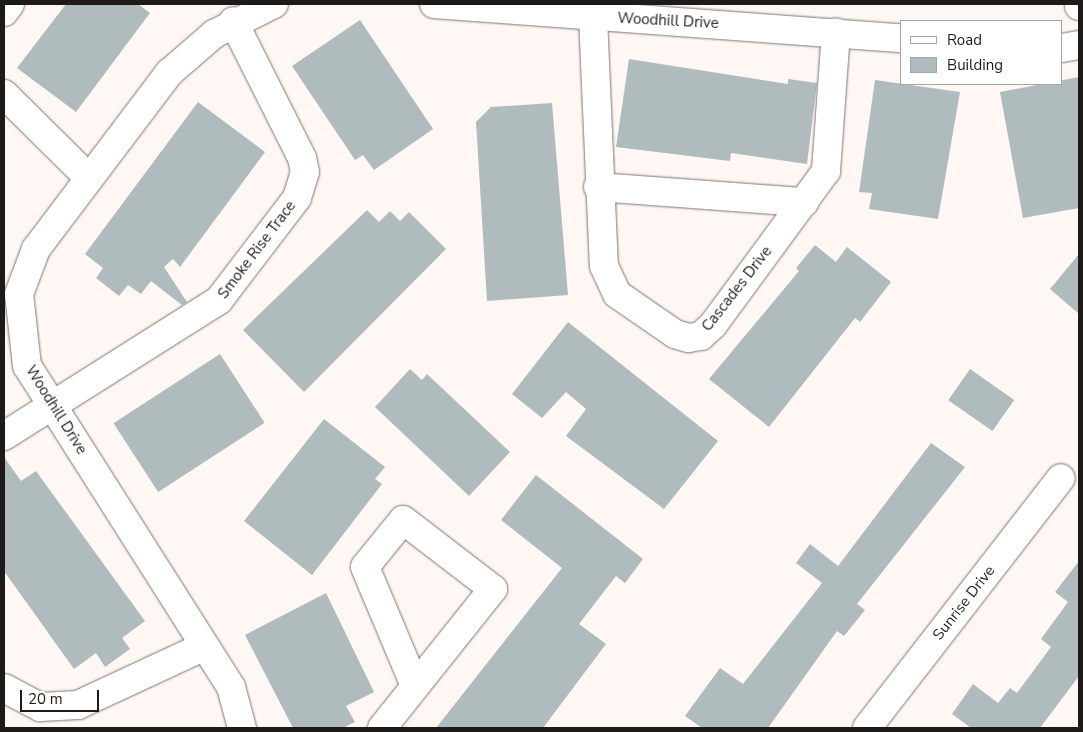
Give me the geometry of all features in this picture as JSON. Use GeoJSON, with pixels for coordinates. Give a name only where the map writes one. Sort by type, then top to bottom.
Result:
{"type":"FeatureCollection","features":[{"type":"Feature","properties":{"kind":"street"},"geometry":{"type":"LineString","coordinates":[[4,12],[10,4]]}},
{"type":"Feature","properties":{"kind":"street","name":"Woodhill Drive"},"geometry":{"type":"LineString","coordinates":[[242,728],[230,687],[52,406],[22,350],[12,293],[36,248],[169,73],[233,21],[274,4]]}},
{"type":"Feature","properties":{"kind":"street","name":"Woodhill Drive"},"geometry":{"type":"LineString","coordinates":[[434,4],[593,17],[719,14],[836,32],[900,38]]}},
{"type":"Feature","properties":{"kind":"street","name":"Cascades Drive"},"geometry":{"type":"LineString","coordinates":[[593,17],[601,250],[608,280],[617,294],[674,334],[688,338],[701,336],[712,325],[826,171],[836,32]]}},
{"type":"Feature","properties":{"kind":"street","name":"Smoke Rise Trace"},"geometry":{"type":"LineString","coordinates":[[4,436],[219,300],[303,185],[302,158],[233,21]]}},
{"type":"Feature","properties":{"kind":"street"},"geometry":{"type":"LineString","coordinates":[[1063,48],[1079,45]]}},
{"type":"Feature","properties":{"kind":"street"},"geometry":{"type":"LineString","coordinates":[[4,94],[89,178]]}},
{"type":"Feature","properties":{"kind":"street"},"geometry":{"type":"LineString","coordinates":[[598,188],[804,202]]}},
{"type":"Feature","properties":{"kind":"street","name":"Sunrise Drive"},"geometry":{"type":"LineString","coordinates":[[867,728],[1061,478]]}},
{"type":"Feature","properties":{"kind":"street"},"geometry":{"type":"LineString","coordinates":[[382,728],[493,590],[402,520],[366,567],[415,686]]}},
{"type":"Feature","properties":{"kind":"street"},"geometry":{"type":"LineString","coordinates":[[4,688],[40,707],[78,705],[205,646]]}},
{"type":"Feature","properties":{"kind":"building"},"geometry":{"type":"Polygon","coordinates":[[[66,4],[138,4],[150,13],[76,112],[17,68],[66,4]]]}},
{"type":"Feature","properties":{"kind":"building"},"geometry":{"type":"Polygon","coordinates":[[[360,20],[433,129],[374,170],[363,155],[355,160],[292,66],[360,20]]]}},
{"type":"Feature","properties":{"kind":"building"},"geometry":{"type":"Polygon","coordinates":[[[629,59],[788,84],[788,79],[817,83],[807,164],[731,153],[730,161],[616,147],[629,59]]]}},
{"type":"Feature","properties":{"kind":"building"},"geometry":{"type":"Polygon","coordinates":[[[1079,77],[1079,208],[1023,218],[1000,92],[1037,85],[1063,85],[1063,80],[1079,77]]]}},
{"type":"Feature","properties":{"kind":"building"},"geometry":{"type":"Polygon","coordinates":[[[875,80],[960,92],[938,219],[869,209],[872,193],[859,192],[875,80]]]}},
{"type":"Feature","properties":{"kind":"building"},"geometry":{"type":"Polygon","coordinates":[[[198,102],[265,152],[180,267],[173,259],[164,267],[187,302],[182,305],[151,281],[141,294],[128,285],[119,296],[96,278],[103,268],[85,254],[198,102]]]}},
{"type":"Feature","properties":{"kind":"building"},"geometry":{"type":"Polygon","coordinates":[[[552,103],[568,295],[487,301],[476,122],[491,107],[552,103]]]}},
{"type":"Feature","properties":{"kind":"building"},"geometry":{"type":"Polygon","coordinates":[[[367,210],[379,222],[390,211],[400,221],[409,212],[446,249],[304,392],[243,330],[367,210]]]}},
{"type":"Feature","properties":{"kind":"building"},"geometry":{"type":"Polygon","coordinates":[[[815,245],[836,262],[847,247],[891,282],[860,322],[855,318],[769,427],[709,379],[799,271],[796,268],[815,245]]]}},
{"type":"Feature","properties":{"kind":"building"},"geometry":{"type":"Polygon","coordinates":[[[1079,254],[1079,314],[1050,289],[1079,254]]]}},
{"type":"Feature","properties":{"kind":"building"},"geometry":{"type":"Polygon","coordinates":[[[568,322],[718,441],[664,509],[566,436],[586,409],[566,392],[542,418],[512,394],[568,322]]]}},
{"type":"Feature","properties":{"kind":"building"},"geometry":{"type":"Polygon","coordinates":[[[220,354],[265,423],[158,492],[113,423],[220,354]]]}},
{"type":"Feature","properties":{"kind":"building"},"geometry":{"type":"Polygon","coordinates":[[[410,369],[422,380],[427,374],[510,452],[469,496],[375,407],[410,369]]]}},
{"type":"Feature","properties":{"kind":"building"},"geometry":{"type":"Polygon","coordinates":[[[970,369],[1014,400],[992,431],[948,400],[970,369]]]}},
{"type":"Feature","properties":{"kind":"building"},"geometry":{"type":"Polygon","coordinates":[[[324,419],[385,467],[375,479],[382,484],[312,575],[244,521],[324,419]]]}},
{"type":"Feature","properties":{"kind":"building"},"geometry":{"type":"Polygon","coordinates":[[[931,443],[965,467],[857,604],[865,610],[844,636],[837,631],[768,728],[702,728],[685,716],[720,668],[743,684],[822,583],[796,563],[810,544],[838,566],[931,443]]]}},
{"type":"Feature","properties":{"kind":"building"},"geometry":{"type":"Polygon","coordinates":[[[4,457],[21,481],[36,471],[145,621],[122,638],[130,649],[105,667],[96,653],[74,669],[4,571],[4,457]]]}},
{"type":"Feature","properties":{"kind":"building"},"geometry":{"type":"Polygon","coordinates":[[[536,475],[643,559],[625,583],[616,576],[579,624],[606,644],[543,728],[436,728],[562,568],[501,520],[536,475]]]}},
{"type":"Feature","properties":{"kind":"building"},"geometry":{"type":"Polygon","coordinates":[[[1079,561],[1079,676],[1040,728],[971,728],[952,714],[973,684],[998,703],[1010,688],[1017,693],[1051,647],[1041,639],[1068,602],[1055,592],[1079,561]]]}},
{"type":"Feature","properties":{"kind":"building"},"geometry":{"type":"Polygon","coordinates":[[[326,593],[374,692],[346,706],[355,722],[343,728],[293,728],[245,635],[326,593]]]}}]}
